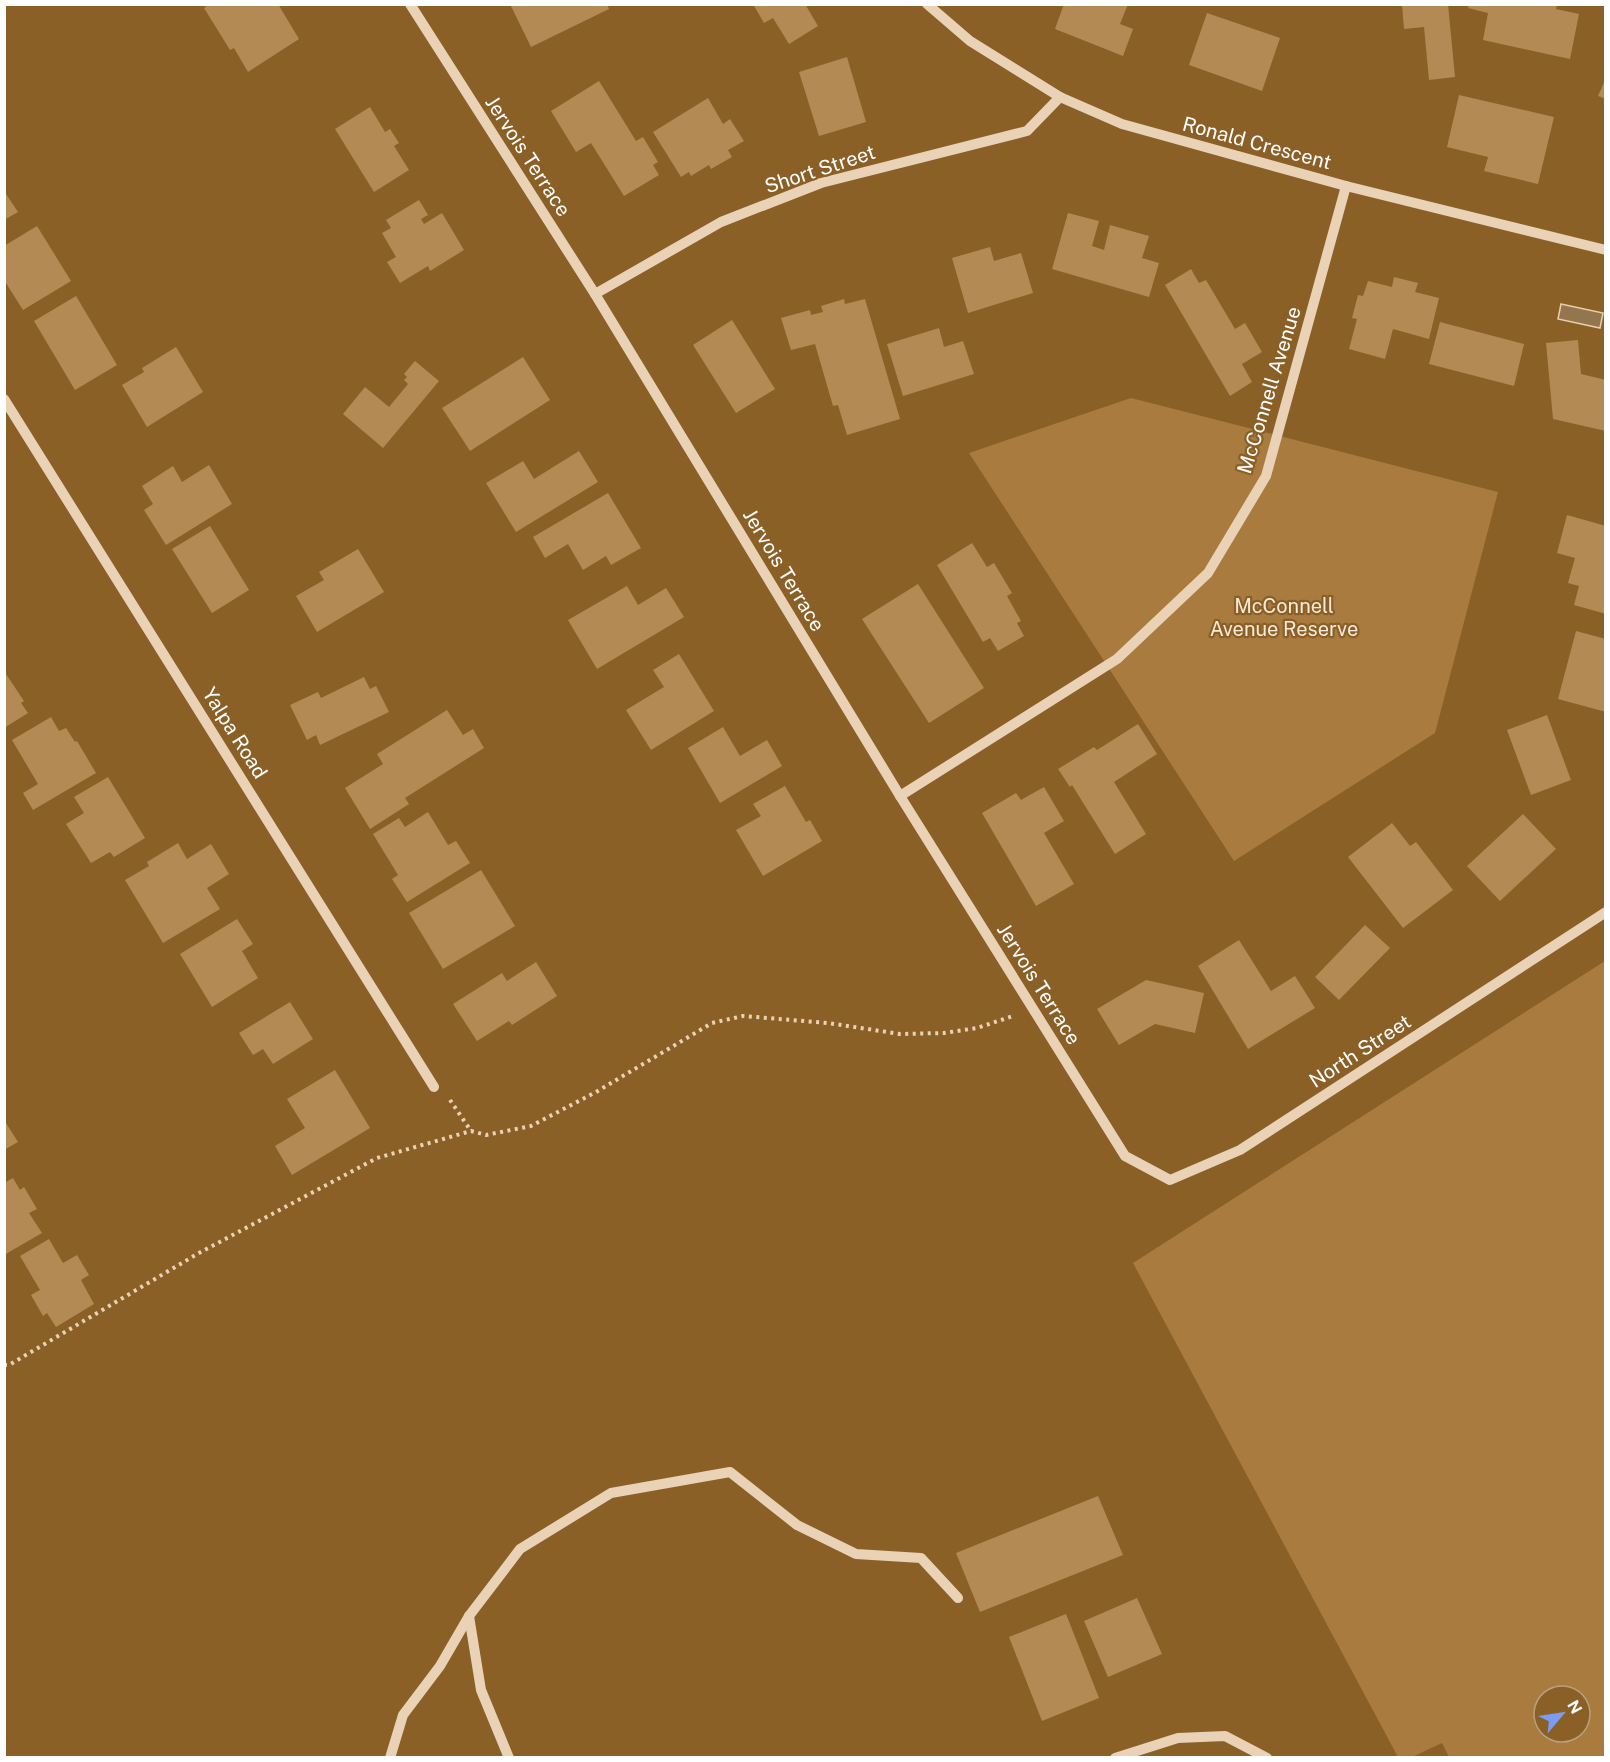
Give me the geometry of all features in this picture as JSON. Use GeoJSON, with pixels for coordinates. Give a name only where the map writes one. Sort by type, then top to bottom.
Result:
{"type":"FeatureCollection","features":[{"type":"Feature","properties":{"kind":"street","name":"Jervois Terrace"},"geometry":{"type":"LineString","coordinates":[[410,4],[595,294],[900,796],[1125,1156]]}},
{"type":"Feature","properties":{"kind":"street","name":"Ronald Crescent"},"geometry":{"type":"LineString","coordinates":[[927,4],[970,41],[1060,97],[1122,124],[1346,186],[1605,250]]}},
{"type":"Feature","properties":{"kind":"street","name":"Short Street"},"geometry":{"type":"LineString","coordinates":[[595,294],[721,222],[821,183],[1027,131],[1060,97]]}},
{"type":"Feature","properties":{"kind":"street","name":"McConnell Avenue"},"geometry":{"type":"LineString","coordinates":[[900,796],[1117,659],[1208,573],[1266,476],[1346,186]]}},
{"type":"Feature","properties":{"kind":"street","name":"Yalpa Road"},"geometry":{"type":"LineString","coordinates":[[4,399],[434,1087]]}},
{"type":"Feature","properties":{"kind":"street","name":"North Street"},"geometry":{"type":"LineString","coordinates":[[1125,1156],[1170,1180],[1240,1150],[1605,912]]}},
{"type":"Feature","properties":{"kind":"street"},"geometry":{"type":"LineString","coordinates":[[390,1758],[403,1715],[440,1665],[470,1616],[520,1549],[611,1493],[730,1472],[797,1525],[856,1554],[921,1558],[958,1598]]}},
{"type":"Feature","properties":{"kind":"street"},"geometry":{"type":"LineString","coordinates":[[470,1616],[481,1690],[509,1758]]}},
{"type":"Feature","properties":{"kind":"street"},"geometry":{"type":"LineString","coordinates":[[1115,1758],[1178,1738],[1225,1736],[1267,1758]]}},
{"type":"Feature","properties":{"kind":"path"},"geometry":{"type":"LineString","coordinates":[[4,1365],[9,1365],[199,1252],[377,1158],[471,1131],[486,1136],[531,1126],[596,1092],[712,1023],[743,1016],[828,1023],[900,1034],[944,1033],[977,1028],[1006,1020],[1031,1006]]}},
{"type":"Feature","properties":{"kind":"path"},"geometry":{"type":"LineString","coordinates":[[434,1087],[439,1084],[471,1131]]}},
{"type":"Feature","properties":{"kind":"green space","name":"McConnell Avenue Reserve"},"geometry":{"type":"Polygon","coordinates":[[[1131,398],[1498,492],[1435,733],[1234,861],[969,453],[1131,398]]]}},
{"type":"Feature","properties":{"kind":"green space"},"geometry":{"type":"Polygon","coordinates":[[[1605,961],[1605,1757],[1449,1757],[1442,1743],[1412,1757],[1398,1757],[1133,1263],[1605,961]]]}},
{"type":"Feature","properties":{"kind":"shaded area"},"geometry":{"type":"Polygon","coordinates":[[[1561,304],[1603,313],[1600,328],[1558,319],[1561,304]]]}},
{"type":"Feature","properties":{"kind":"building"},"geometry":{"type":"Polygon","coordinates":[[[209,4],[278,4],[299,39],[248,72],[234,48],[230,50],[204,8],[209,4]]]}},
{"type":"Feature","properties":{"kind":"building"},"geometry":{"type":"Polygon","coordinates":[[[510,4],[607,4],[609,9],[531,47],[510,4]]]}},
{"type":"Feature","properties":{"kind":"building"},"geometry":{"type":"Polygon","coordinates":[[[753,4],[805,4],[818,26],[789,44],[773,18],[764,23],[753,4]]]}},
{"type":"Feature","properties":{"kind":"building"},"geometry":{"type":"Polygon","coordinates":[[[1064,4],[1128,4],[1120,24],[1133,29],[1123,56],[1055,29],[1064,4]]]}},
{"type":"Feature","properties":{"kind":"building"},"geometry":{"type":"Polygon","coordinates":[[[1402,4],[1448,4],[1455,77],[1429,80],[1424,27],[1404,29],[1402,4]]]}},
{"type":"Feature","properties":{"kind":"building"},"geometry":{"type":"Polygon","coordinates":[[[1469,4],[1557,4],[1556,9],[1579,14],[1570,59],[1483,40],[1488,13],[1468,8],[1469,4]]]}},
{"type":"Feature","properties":{"kind":"building"},"geometry":{"type":"Polygon","coordinates":[[[1207,13],[1280,38],[1262,91],[1189,65],[1207,13]]]}},
{"type":"Feature","properties":{"kind":"building"},"geometry":{"type":"Polygon","coordinates":[[[847,57],[866,122],[819,136],[799,72],[847,57]]]}},
{"type":"Feature","properties":{"kind":"building"},"geometry":{"type":"Polygon","coordinates":[[[1606,78],[1606,99],[1598,96],[1606,78]]]}},
{"type":"Feature","properties":{"kind":"building"},"geometry":{"type":"Polygon","coordinates":[[[599,81],[636,141],[643,137],[658,162],[653,165],[659,175],[624,196],[591,143],[576,152],[551,111],[599,81]]]}},
{"type":"Feature","properties":{"kind":"building"},"geometry":{"type":"Polygon","coordinates":[[[1459,95],[1554,117],[1538,184],[1484,171],[1488,157],[1447,147],[1459,95]]]}},
{"type":"Feature","properties":{"kind":"building"},"geometry":{"type":"Polygon","coordinates":[[[708,98],[723,124],[730,119],[744,141],[728,150],[732,157],[711,169],[709,165],[691,176],[689,172],[681,177],[653,132],[708,98]]]}},
{"type":"Feature","properties":{"kind":"building"},"geometry":{"type":"Polygon","coordinates":[[[370,107],[385,132],[390,129],[399,143],[394,146],[409,170],[374,192],[335,129],[370,107]]]}},
{"type":"Feature","properties":{"kind":"building"},"geometry":{"type":"Polygon","coordinates":[[[4,191],[18,212],[4,220],[4,191]]]}},
{"type":"Feature","properties":{"kind":"building"},"geometry":{"type":"Polygon","coordinates":[[[419,200],[428,215],[421,219],[424,224],[442,213],[464,250],[430,271],[428,266],[400,283],[387,262],[396,257],[382,233],[391,228],[386,220],[419,200]]]}},
{"type":"Feature","properties":{"kind":"building"},"geometry":{"type":"Polygon","coordinates":[[[1068,213],[1099,221],[1092,246],[1104,250],[1110,225],[1149,236],[1142,258],[1159,263],[1149,297],[1052,269],[1068,213]]]}},
{"type":"Feature","properties":{"kind":"building"},"geometry":{"type":"Polygon","coordinates":[[[37,226],[71,281],[23,310],[4,280],[4,246],[37,226]]]}},
{"type":"Feature","properties":{"kind":"building"},"geometry":{"type":"Polygon","coordinates":[[[990,247],[994,261],[1021,253],[1033,293],[968,313],[952,258],[990,247]]]}},
{"type":"Feature","properties":{"kind":"building"},"geometry":{"type":"Polygon","coordinates":[[[1191,269],[1199,283],[1206,280],[1235,329],[1245,323],[1262,352],[1242,364],[1252,382],[1230,396],[1165,285],[1191,269]]]}},
{"type":"Feature","properties":{"kind":"building"},"geometry":{"type":"Polygon","coordinates":[[[1394,277],[1418,283],[1415,292],[1439,298],[1429,339],[1393,329],[1385,359],[1349,349],[1357,319],[1352,318],[1358,295],[1363,296],[1368,281],[1392,287],[1394,277]]]}},
{"type":"Feature","properties":{"kind":"building"},"geometry":{"type":"Polygon","coordinates":[[[76,296],[117,365],[75,390],[34,321],[76,296]]]}},
{"type":"Feature","properties":{"kind":"building"},"geometry":{"type":"Polygon","coordinates":[[[844,299],[845,304],[865,299],[900,419],[847,435],[838,405],[833,406],[815,344],[791,350],[781,318],[810,310],[811,315],[823,312],[821,306],[844,299]]]}},
{"type":"Feature","properties":{"kind":"building"},"geometry":{"type":"Polygon","coordinates":[[[732,320],[775,389],[736,413],[693,345],[732,320]]]}},
{"type":"Feature","properties":{"kind":"building"},"geometry":{"type":"Polygon","coordinates":[[[1440,322],[1524,344],[1514,386],[1429,364],[1440,322]]]}},
{"type":"Feature","properties":{"kind":"building"},"geometry":{"type":"Polygon","coordinates":[[[939,328],[944,347],[963,341],[974,374],[903,396],[887,344],[939,328]]]}},
{"type":"Feature","properties":{"kind":"building"},"geometry":{"type":"Polygon","coordinates":[[[1578,340],[1581,374],[1606,380],[1606,431],[1553,419],[1546,343],[1578,340]]]}},
{"type":"Feature","properties":{"kind":"building"},"geometry":{"type":"Polygon","coordinates":[[[176,347],[203,392],[147,427],[122,385],[144,372],[142,368],[176,347]]]}},
{"type":"Feature","properties":{"kind":"building"},"geometry":{"type":"Polygon","coordinates":[[[523,357],[550,400],[470,451],[442,408],[523,357]]]}},
{"type":"Feature","properties":{"kind":"building"},"geometry":{"type":"Polygon","coordinates":[[[415,361],[439,381],[383,448],[343,414],[365,387],[389,407],[408,384],[404,380],[407,377],[404,374],[415,361]]]}},
{"type":"Feature","properties":{"kind":"building"},"geometry":{"type":"Polygon","coordinates":[[[579,451],[598,482],[516,532],[486,483],[523,461],[534,479],[579,451]]]}},
{"type":"Feature","properties":{"kind":"building"},"geometry":{"type":"Polygon","coordinates":[[[209,465],[232,504],[166,545],[144,510],[153,504],[142,486],[173,466],[182,482],[209,465]]]}},
{"type":"Feature","properties":{"kind":"building"},"geometry":{"type":"Polygon","coordinates":[[[608,493],[641,548],[611,565],[606,556],[583,570],[568,544],[545,558],[533,537],[608,493]]]}},
{"type":"Feature","properties":{"kind":"building"},"geometry":{"type":"Polygon","coordinates":[[[1567,515],[1606,526],[1606,614],[1574,605],[1579,586],[1568,583],[1575,558],[1557,553],[1567,515]]]}},
{"type":"Feature","properties":{"kind":"building"},"geometry":{"type":"Polygon","coordinates":[[[210,526],[249,590],[212,613],[172,549],[210,526]]]}},
{"type":"Feature","properties":{"kind":"building"},"geometry":{"type":"Polygon","coordinates":[[[972,543],[987,567],[994,563],[1012,593],[1007,596],[1021,621],[1017,623],[1024,636],[998,651],[990,638],[983,642],[937,565],[972,543]]]}},
{"type":"Feature","properties":{"kind":"building"},"geometry":{"type":"Polygon","coordinates":[[[358,549],[384,592],[317,632],[296,596],[324,580],[319,572],[358,549]]]}},
{"type":"Feature","properties":{"kind":"building"},"geometry":{"type":"Polygon","coordinates":[[[918,584],[984,688],[929,723],[862,619],[918,584]]]}},
{"type":"Feature","properties":{"kind":"building"},"geometry":{"type":"Polygon","coordinates":[[[627,586],[638,605],[666,588],[684,617],[597,669],[568,620],[627,586]]]}},
{"type":"Feature","properties":{"kind":"building"},"geometry":{"type":"Polygon","coordinates":[[[1576,631],[1606,639],[1606,712],[1558,699],[1576,631]]]}},
{"type":"Feature","properties":{"kind":"building"},"geometry":{"type":"Polygon","coordinates":[[[679,654],[714,711],[651,750],[626,710],[664,687],[653,670],[679,654]]]}},
{"type":"Feature","properties":{"kind":"building"},"geometry":{"type":"Polygon","coordinates":[[[4,671],[24,701],[21,703],[28,713],[4,728],[4,671]]]}},
{"type":"Feature","properties":{"kind":"building"},"geometry":{"type":"Polygon","coordinates":[[[364,677],[370,689],[376,686],[389,712],[320,745],[316,735],[307,740],[290,705],[318,692],[321,698],[364,677]]]}},
{"type":"Feature","properties":{"kind":"building"},"geometry":{"type":"Polygon","coordinates":[[[447,710],[463,735],[473,729],[484,748],[405,798],[409,804],[370,829],[345,788],[383,764],[377,754],[447,710]]]}},
{"type":"Feature","properties":{"kind":"building"},"geometry":{"type":"Polygon","coordinates":[[[1547,715],[1571,780],[1531,795],[1507,730],[1547,715]]]}},
{"type":"Feature","properties":{"kind":"building"},"geometry":{"type":"Polygon","coordinates":[[[51,717],[59,731],[66,728],[75,742],[77,741],[96,773],[33,810],[23,793],[38,784],[12,740],[51,717]]]}},
{"type":"Feature","properties":{"kind":"building"},"geometry":{"type":"Polygon","coordinates":[[[1138,724],[1157,754],[1114,782],[1146,834],[1115,854],[1072,785],[1070,787],[1058,769],[1094,747],[1097,750],[1138,724]]]}},
{"type":"Feature","properties":{"kind":"building"},"geometry":{"type":"Polygon","coordinates":[[[723,727],[740,756],[767,740],[782,766],[720,803],[688,748],[723,727]]]}},
{"type":"Feature","properties":{"kind":"building"},"geometry":{"type":"Polygon","coordinates":[[[108,777],[145,838],[114,857],[110,852],[91,863],[66,824],[84,813],[74,797],[108,777]]]}},
{"type":"Feature","properties":{"kind":"building"},"geometry":{"type":"Polygon","coordinates":[[[785,786],[806,822],[810,820],[822,841],[763,876],[736,830],[761,816],[753,804],[785,786]]]}},
{"type":"Feature","properties":{"kind":"building"},"geometry":{"type":"Polygon","coordinates":[[[1044,787],[1064,821],[1044,833],[1074,884],[1036,906],[982,813],[1016,793],[1021,800],[1044,787]]]}},
{"type":"Feature","properties":{"kind":"building"},"geometry":{"type":"Polygon","coordinates":[[[428,812],[448,845],[456,841],[470,863],[407,902],[392,879],[398,875],[373,834],[399,818],[405,827],[428,812]]]}},
{"type":"Feature","properties":{"kind":"building"},"geometry":{"type":"Polygon","coordinates":[[[1523,814],[1556,849],[1500,901],[1467,866],[1523,814]]]}},
{"type":"Feature","properties":{"kind":"building"},"geometry":{"type":"Polygon","coordinates":[[[1392,823],[1410,846],[1416,842],[1453,890],[1403,928],[1348,857],[1392,823]]]}},
{"type":"Feature","properties":{"kind":"building"},"geometry":{"type":"Polygon","coordinates":[[[178,843],[187,859],[211,844],[229,874],[207,888],[220,909],[163,943],[125,880],[149,866],[147,862],[178,843]]]}},
{"type":"Feature","properties":{"kind":"building"},"geometry":{"type":"Polygon","coordinates":[[[481,870],[515,926],[443,969],[409,913],[481,870]]]}},
{"type":"Feature","properties":{"kind":"building"},"geometry":{"type":"Polygon","coordinates":[[[237,919],[253,944],[242,951],[258,978],[212,1007],[180,954],[237,919]]]}},
{"type":"Feature","properties":{"kind":"building"},"geometry":{"type":"Polygon","coordinates":[[[1365,925],[1390,948],[1339,1000],[1315,977],[1365,925]]]}},
{"type":"Feature","properties":{"kind":"building"},"geometry":{"type":"Polygon","coordinates":[[[1239,940],[1271,991],[1295,976],[1315,1008],[1248,1049],[1198,966],[1239,940]]]}},
{"type":"Feature","properties":{"kind":"building"},"geometry":{"type":"Polygon","coordinates":[[[536,962],[557,996],[512,1025],[509,1021],[477,1041],[453,1004],[502,973],[507,981],[536,962]]]}},
{"type":"Feature","properties":{"kind":"building"},"geometry":{"type":"Polygon","coordinates":[[[1146,980],[1204,993],[1195,1033],[1155,1024],[1119,1045],[1097,1009],[1146,980]]]}},
{"type":"Feature","properties":{"kind":"building"},"geometry":{"type":"Polygon","coordinates":[[[290,1002],[313,1039],[273,1064],[263,1049],[253,1055],[239,1033],[290,1002]]]}},
{"type":"Feature","properties":{"kind":"building"},"geometry":{"type":"Polygon","coordinates":[[[335,1070],[370,1128],[292,1175],[275,1146],[305,1128],[287,1099],[335,1070]]]}},
{"type":"Feature","properties":{"kind":"building"},"geometry":{"type":"Polygon","coordinates":[[[4,1120],[18,1142],[4,1150],[4,1120]]]}},
{"type":"Feature","properties":{"kind":"building"},"geometry":{"type":"Polygon","coordinates":[[[13,1178],[20,1190],[24,1187],[37,1209],[29,1213],[42,1233],[4,1255],[4,1183],[13,1178]]]}},
{"type":"Feature","properties":{"kind":"building"},"geometry":{"type":"Polygon","coordinates":[[[49,1239],[63,1263],[77,1255],[89,1275],[81,1280],[94,1304],[56,1327],[47,1313],[43,1316],[31,1295],[40,1290],[20,1256],[49,1239]]]}},
{"type":"Feature","properties":{"kind":"building"},"geometry":{"type":"Polygon","coordinates":[[[1098,1496],[1123,1555],[980,1612],[956,1553],[1098,1496]]]}},
{"type":"Feature","properties":{"kind":"building"},"geometry":{"type":"Polygon","coordinates":[[[1137,1598],[1162,1654],[1108,1677],[1084,1621],[1137,1598]]]}},
{"type":"Feature","properties":{"kind":"building"},"geometry":{"type":"Polygon","coordinates":[[[1066,1614],[1099,1698],[1042,1721],[1009,1637],[1066,1614]]]}}]}
